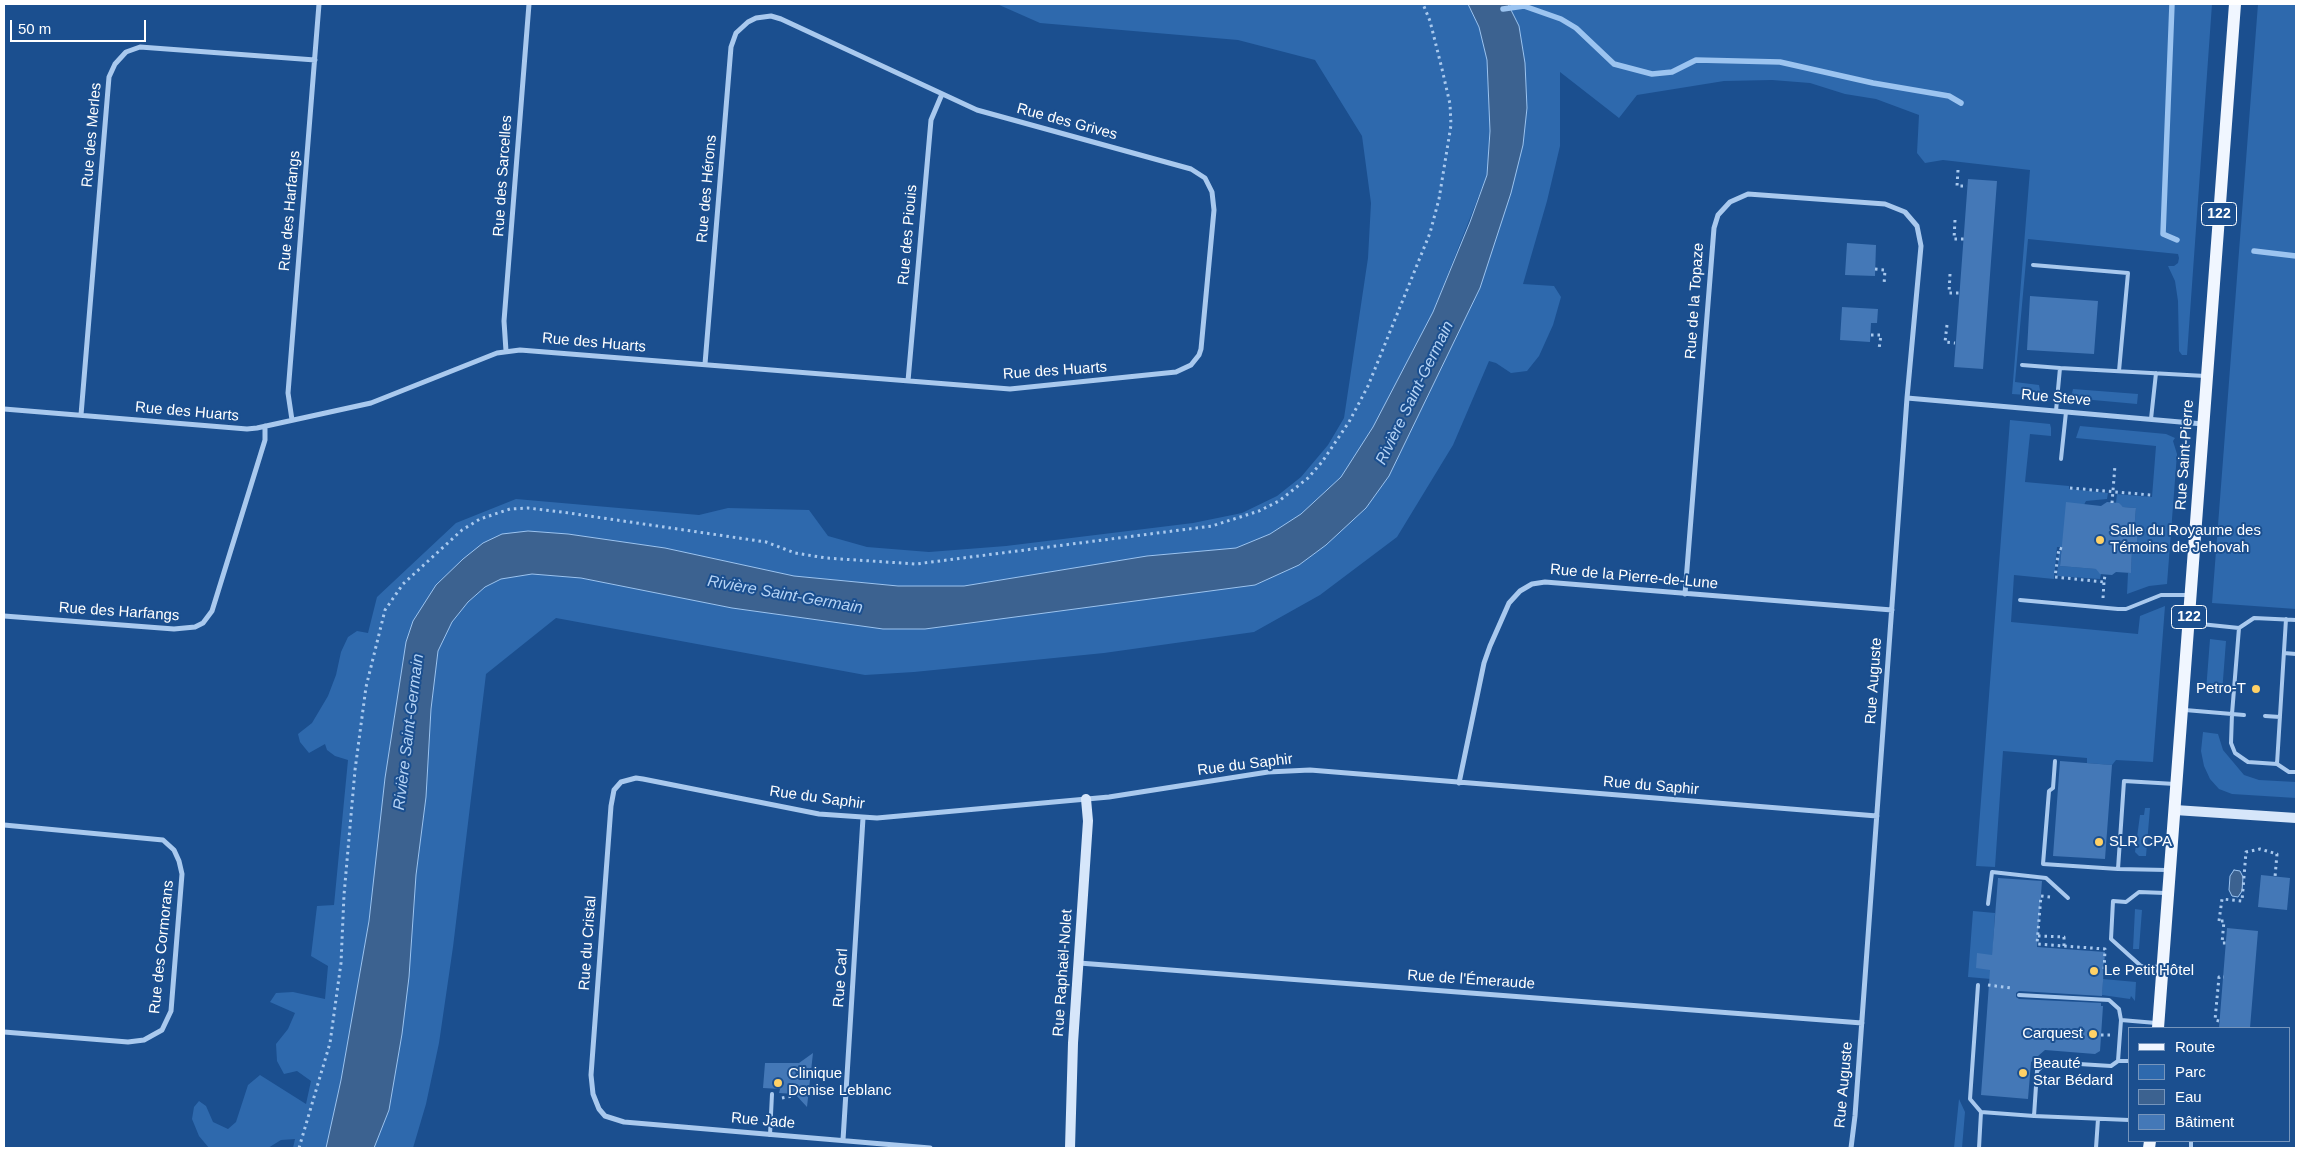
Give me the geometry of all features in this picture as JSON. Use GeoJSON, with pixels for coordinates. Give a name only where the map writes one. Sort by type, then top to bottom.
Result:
{"type":"FeatureCollection","features":[{"type":"Feature","properties":{"kind":"main road","name":"Rue Saint-Pierre"},"geometry":{"type":"LineString","coordinates":[[2158,1026],[2235,4]]}},
{"type":"Feature","properties":{"kind":"street","name":"Rue des Harfangs"},"geometry":{"type":"LineString","coordinates":[[292,420],[288,393],[320,4]]}},
{"type":"Feature","properties":{"kind":"street","name":"Rue des Sarcelles"},"geometry":{"type":"LineString","coordinates":[[506,351],[504,321],[529,4]]}},
{"type":"Feature","properties":{"kind":"street","name":"Rue des Grives"},"geometry":{"type":"LineString","coordinates":[[748,22],[763,16],[781,19],[977,110],[1179,165],[1205,178],[1212,192],[1214,210],[1203,340],[1199,355],[1191,365]]}},
{"type":"Feature","properties":{"kind":"street","name":"Rue des Hérons"},"geometry":{"type":"LineString","coordinates":[[705,364],[731,48],[736,33],[748,22]]}},
{"type":"Feature","properties":{"kind":"street","name":"Rue des Merles"},"geometry":{"type":"LineString","coordinates":[[81,415],[109,78],[115,64],[126,52],[140,47],[315,60]]}},
{"type":"Feature","properties":{"kind":"street","name":"Rue des Piouis"},"geometry":{"type":"LineString","coordinates":[[908,381],[931,120],[942,94]]}},
{"type":"Feature","properties":{"kind":"street","name":"Rue de la Topaze"},"geometry":{"type":"LineString","coordinates":[[1685,594],[1714,228],[1718,216],[1730,202],[1748,194],[1885,204],[1896,207],[1911,218]]}},
{"type":"Feature","properties":{"kind":"street","name":"Rue Auguste"},"geometry":{"type":"LineString","coordinates":[[1851,1148],[1862,1022],[1907,398],[1921,246],[1920,235],[1911,218]]}},
{"type":"Feature","properties":{"kind":"street","name":"Rue des Huarts"},"geometry":{"type":"LineString","coordinates":[[4,409],[248,429],[371,403],[506,351],[528,350],[1021,389],[1166,374],[1185,369],[1191,365]]}},
{"type":"Feature","properties":{"kind":"street","name":"Rue Steve"},"geometry":{"type":"LineString","coordinates":[[1907,398],[2204,424]]}},
{"type":"Feature","properties":{"kind":"street","name":"Rue des Harfangs"},"geometry":{"type":"LineString","coordinates":[[4,616],[174,629],[195,627],[203,623],[212,611],[265,440],[265,426]]}},
{"type":"Feature","properties":{"kind":"street","name":"Rue de la Pierre-de-Lune"},"geometry":{"type":"LineString","coordinates":[[1459,783],[1484,664],[1510,602],[1520,591],[1532,584],[1545,582],[1892,610]]}},
{"type":"Feature","properties":{"kind":"street","name":"Rue du Saphir"},"geometry":{"type":"LineString","coordinates":[[621,782],[628,779],[643,779],[819,814],[863,818],[891,818],[1086,800],[1291,770],[1877,816]]}},
{"type":"Feature","properties":{"kind":"street","name":"Rue du Cristal"},"geometry":{"type":"LineString","coordinates":[[599,1109],[593,1094],[592,1065],[610,806],[614,790],[621,782]]}},
{"type":"Feature","properties":{"kind":"street","name":"Rue Raphaël-Nolet"},"geometry":{"type":"LineString","coordinates":[[1070,1148],[1072,1052],[1088,821],[1086,800]]}},
{"type":"Feature","properties":{"kind":"street"},"geometry":{"type":"LineString","coordinates":[[2175,810],[2296,818]]}},
{"type":"Feature","properties":{"kind":"street","name":"Rue Carl"},"geometry":{"type":"LineString","coordinates":[[842,1140],[863,818]]}},
{"type":"Feature","properties":{"kind":"street","name":"Rue des Cormorans"},"geometry":{"type":"LineString","coordinates":[[4,825],[163,840],[174,850],[180,861],[182,874],[171,1011],[162,1030],[144,1040],[128,1042],[4,1032]]}},
{"type":"Feature","properties":{"kind":"street","name":"Rue de l'Émeraude"},"geometry":{"type":"LineString","coordinates":[[1079,963],[1862,1022]]}},
{"type":"Feature","properties":{"kind":"street","name":"Rue Jade"},"geometry":{"type":"LineString","coordinates":[[599,1109],[605,1116],[624,1122],[930,1148]]}},
{"type":"Feature","properties":{"kind":"lane"},"geometry":{"type":"LineString","coordinates":[[2033,265],[2128,273],[2119,371]]}},
{"type":"Feature","properties":{"kind":"lane"},"geometry":{"type":"LineString","coordinates":[[2022,365],[2207,377]]}},
{"type":"Feature","properties":{"kind":"lane"},"geometry":{"type":"LineString","coordinates":[[2056,411],[2060,368]]}},
{"type":"Feature","properties":{"kind":"lane"},"geometry":{"type":"LineString","coordinates":[[2151,420],[2156,374]]}},
{"type":"Feature","properties":{"kind":"lane"},"geometry":{"type":"LineString","coordinates":[[2061,459],[2066,412]]}},
{"type":"Feature","properties":{"kind":"lane"},"geometry":{"type":"LineString","coordinates":[[2020,600],[2126,609],[2161,595],[2191,595]]}},
{"type":"Feature","properties":{"kind":"lane"},"geometry":{"type":"LineString","coordinates":[[2189,623],[2239,628],[2254,618],[2296,620]]}},
{"type":"Feature","properties":{"kind":"lane"},"geometry":{"type":"LineString","coordinates":[[2277,764],[2286,619]]}},
{"type":"Feature","properties":{"kind":"lane"},"geometry":{"type":"LineString","coordinates":[[2239,628],[2231,743],[2235,753],[2248,762],[2277,764],[2289,772],[2296,772]]}},
{"type":"Feature","properties":{"kind":"lane"},"geometry":{"type":"LineString","coordinates":[[2284,653],[2296,654]]}},
{"type":"Feature","properties":{"kind":"lane"},"geometry":{"type":"LineString","coordinates":[[2182,710],[2244,715]]}},
{"type":"Feature","properties":{"kind":"lane"},"geometry":{"type":"LineString","coordinates":[[2265,716],[2280,717]]}},
{"type":"Feature","properties":{"kind":"lane"},"geometry":{"type":"LineString","coordinates":[[2056,761],[2053,788],[2048,791],[2043,864],[2170,870]]}},
{"type":"Feature","properties":{"kind":"lane"},"geometry":{"type":"LineString","coordinates":[[2118,869],[2124,781],[2177,784]]}},
{"type":"Feature","properties":{"kind":"lane"},"geometry":{"type":"LineString","coordinates":[[1988,904],[1992,872],[2046,878],[2068,898]]}},
{"type":"Feature","properties":{"kind":"lane"},"geometry":{"type":"LineString","coordinates":[[2162,968],[2141,966],[2111,939],[2113,902],[2126,902],[2140,892],[2168,894]]}},
{"type":"Feature","properties":{"kind":"lane"},"geometry":{"type":"LineString","coordinates":[[1978,985],[1970,1099],[1981,1112],[1979,1148]]}},
{"type":"Feature","properties":{"kind":"lane"},"geometry":{"type":"LineString","coordinates":[[2019,995],[2109,1000],[2119,1008],[2121,1020],[2118,1061]]}},
{"type":"Feature","properties":{"kind":"lane"},"geometry":{"type":"LineString","coordinates":[[2121,1020],[2158,1026]]}},
{"type":"Feature","properties":{"kind":"lane"},"geometry":{"type":"LineString","coordinates":[[2034,1116],[2037,1071],[2047,1062],[2111,1066],[2118,1061],[2128,1061]]}},
{"type":"Feature","properties":{"kind":"lane"},"geometry":{"type":"LineString","coordinates":[[770,1134],[772,1094]]}},
{"type":"Feature","properties":{"kind":"lane"},"geometry":{"type":"LineString","coordinates":[[1981,1112],[2128,1120]]}},
{"type":"Feature","properties":{"kind":"lane"},"geometry":{"type":"LineString","coordinates":[[2096,1148],[2098,1119]]}},
{"type":"Feature","properties":{"kind":"path"},"geometry":{"type":"LineString","coordinates":[[299,1148],[330,1043],[341,963],[344,894],[355,770],[366,686],[385,610],[402,584],[462,530],[480,519],[510,509],[528,508],[562,512],[766,542],[795,552],[826,558],[916,564],[1212,526],[1259,511],[1279,501],[1308,478],[1322,462],[1349,422],[1368,386],[1430,232],[1439,199],[1451,125],[1450,104],[1442,69],[1430,21],[1423,4]]}},
{"type":"Feature","properties":{"kind":"path"},"geometry":{"type":"LineString","coordinates":[[1958,170],[1957,186],[1967,186]]}},
{"type":"Feature","properties":{"kind":"path"},"geometry":{"type":"LineString","coordinates":[[1955,220],[1954,239],[1964,239]]}},
{"type":"Feature","properties":{"kind":"path"},"geometry":{"type":"LineString","coordinates":[[1875,270],[1885,270],[1884,286]]}},
{"type":"Feature","properties":{"kind":"path"},"geometry":{"type":"LineString","coordinates":[[1950,274],[1950,293],[1959,293]]}},
{"type":"Feature","properties":{"kind":"path"},"geometry":{"type":"LineString","coordinates":[[1947,325],[1945,342],[1955,343]]}},
{"type":"Feature","properties":{"kind":"path"},"geometry":{"type":"LineString","coordinates":[[1871,334],[1880,335],[1880,349]]}},
{"type":"Feature","properties":{"kind":"path"},"geometry":{"type":"LineString","coordinates":[[2112,503],[2115,465]]}},
{"type":"Feature","properties":{"kind":"path"},"geometry":{"type":"LineString","coordinates":[[2070,488],[2151,495]]}},
{"type":"Feature","properties":{"kind":"path"},"geometry":{"type":"LineString","coordinates":[[2062,549],[2058,548],[2056,577],[2104,582]]}},
{"type":"Feature","properties":{"kind":"path"},"geometry":{"type":"LineString","coordinates":[[2102,608],[2105,575]]}},
{"type":"Feature","properties":{"kind":"path"},"geometry":{"type":"LineString","coordinates":[[2226,944],[2222,943],[2224,921],[2220,921],[2222,899],[2242,901],[2246,852],[2260,849],[2277,854],[2275,876]]}},
{"type":"Feature","properties":{"kind":"path"},"geometry":{"type":"LineString","coordinates":[[2040,896],[2037,944],[2105,949],[2104,973]]}},
{"type":"Feature","properties":{"kind":"path"},"geometry":{"type":"LineString","coordinates":[[2038,936],[2064,937],[2064,946]]}},
{"type":"Feature","properties":{"kind":"path"},"geometry":{"type":"LineString","coordinates":[[2219,1021],[2216,1020],[2219,977],[2224,977]]}},
{"type":"Feature","properties":{"kind":"path"},"geometry":{"type":"LineString","coordinates":[[1978,985],[2011,987],[2019,995]]}},
{"type":"Feature","properties":{"kind":"green space"},"geometry":{"type":"Polygon","coordinates":[[[997,4],[1468,4],[1479,27],[1487,60],[1490,131],[1487,175],[1433,312],[1373,427],[1341,477],[1301,514],[1270,534],[1236,548],[1147,556],[964,586],[898,586],[794,576],[665,548],[568,534],[528,531],[406,642],[385,778],[369,921],[341,1080],[326,1148],[293,1148],[295,1139],[281,1140],[268,1148],[209,1148],[199,1136],[192,1119],[194,1107],[199,1101],[206,1106],[213,1122],[228,1129],[236,1122],[248,1085],[260,1075],[306,1104],[311,1081],[297,1071],[284,1074],[277,1061],[276,1044],[288,1029],[295,1013],[270,1002],[276,993],[293,992],[325,999],[328,966],[311,956],[317,906],[334,905],[348,760],[335,756],[327,750],[325,744],[309,753],[300,742],[298,734],[312,723],[328,696],[336,675],[341,652],[348,637],[357,631],[368,633],[377,597],[456,523],[516,499],[699,515],[728,508],[809,510],[828,536],[867,547],[929,552],[1006,546],[1193,523],[1242,513],[1277,496],[1301,477],[1328,445],[1344,418],[1368,258],[1371,203],[1362,136],[1315,60],[1238,40],[1040,23],[997,4]]]}},
{"type":"Feature","properties":{"kind":"green space"},"geometry":{"type":"Polygon","coordinates":[[[1508,4],[2212,4],[2187,355],[2182,355],[2179,351],[2178,301],[2175,281],[2168,266],[2174,266],[2178,263],[2178,254],[2028,239],[2015,382],[2039,385],[2041,396],[2012,394],[2030,170],[1943,160],[1925,163],[1917,153],[1919,115],[1876,99],[1845,94],[1810,83],[1772,80],[1724,81],[1637,95],[1619,118],[1560,72],[1560,146],[1547,201],[1523,284],[1554,286],[1561,297],[1553,325],[1539,356],[1527,371],[1511,373],[1496,363],[1489,361],[1453,445],[1397,537],[1320,595],[1254,632],[1104,653],[914,672],[865,675],[556,618],[486,674],[453,947],[439,1043],[426,1104],[413,1148],[374,1148],[389,1110],[402,1034],[416,875],[426,797],[431,709],[438,650],[452,622],[468,602],[485,587],[501,579],[532,574],[581,578],[732,608],[883,629],[925,629],[1255,585],[1299,565],[1326,545],[1366,508],[1389,476],[1480,288],[1523,145],[1527,108],[1525,63],[1519,26],[1508,4]]]}},
{"type":"Feature","properties":{"kind":"green space"},"geometry":{"type":"Polygon","coordinates":[[[2258,4],[2296,4],[2296,609],[2212,603],[2258,4]]]}},
{"type":"Feature","properties":{"kind":"green space"},"geometry":{"type":"Polygon","coordinates":[[[2073,389],[2138,394],[2137,404],[2071,398],[2073,389]]]}},
{"type":"Feature","properties":{"kind":"green space"},"geometry":{"type":"Polygon","coordinates":[[[2010,420],[2050,424],[2051,428],[2051,436],[2030,434],[2025,482],[2069,486],[2069,489],[2108,493],[2107,499],[2086,501],[2062,547],[2057,547],[2054,579],[2014,575],[2011,622],[2138,634],[2140,616],[2165,606],[2153,762],[2116,760],[2112,765],[2087,763],[2087,758],[2003,751],[1995,867],[1976,866],[2010,420]]]}},
{"type":"Feature","properties":{"kind":"green space"},"geometry":{"type":"Polygon","coordinates":[[[2080,426],[2166,434],[2175,438],[2173,441],[2177,454],[2167,584],[2149,586],[2127,594],[2132,550],[2137,545],[2137,535],[2134,531],[2136,508],[2123,507],[2116,503],[2117,494],[2152,497],[2156,446],[2076,438],[2080,426]]]}},
{"type":"Feature","properties":{"kind":"green space"},"geometry":{"type":"Polygon","coordinates":[[[2059,551],[2061,551],[2060,566],[2097,569],[2101,574],[2100,579],[2057,576],[2059,551]]]}},
{"type":"Feature","properties":{"kind":"green space"},"geometry":{"type":"Polygon","coordinates":[[[2210,639],[2226,641],[2222,693],[2206,691],[2210,639]]]}},
{"type":"Feature","properties":{"kind":"green space"},"geometry":{"type":"Polygon","coordinates":[[[2203,732],[2218,734],[2223,750],[2244,775],[2259,780],[2296,782],[2296,798],[2232,794],[2219,789],[2210,779],[2204,766],[2201,751],[2203,732]]]}},
{"type":"Feature","properties":{"kind":"green space"},"geometry":{"type":"Polygon","coordinates":[[[2145,808],[2150,808],[2146,856],[2139,856],[2135,852],[2140,815],[2144,815],[2145,808]]]}},
{"type":"Feature","properties":{"kind":"green space"},"geometry":{"type":"Polygon","coordinates":[[[2135,909],[2142,910],[2139,949],[2133,949],[2135,909]]]}},
{"type":"Feature","properties":{"kind":"green space"},"geometry":{"type":"Polygon","coordinates":[[[1973,911],[1995,913],[1991,979],[1968,977],[1973,911]]]}},
{"type":"Feature","properties":{"kind":"green space"},"geometry":{"type":"Polygon","coordinates":[[[2103,979],[2136,982],[2135,1001],[2131,996],[2130,999],[2102,995],[2103,979]]]}},
{"type":"Feature","properties":{"kind":"green space"},"geometry":{"type":"Polygon","coordinates":[[[1959,1099],[1965,1112],[1962,1148],[1954,1148],[1959,1099]]]}},
{"type":"Feature","properties":{"kind":"water","name":"Rivière Saint-Germain"},"geometry":{"type":"Polygon","coordinates":[[[1468,4],[1508,4],[1519,26],[1525,63],[1527,108],[1523,145],[1511,193],[1480,288],[1389,476],[1366,508],[1326,545],[1299,565],[1255,585],[925,629],[883,629],[732,608],[581,578],[532,574],[501,579],[485,587],[468,602],[452,622],[438,651],[431,709],[426,797],[416,875],[409,977],[402,1034],[389,1110],[374,1148],[326,1148],[341,1080],[369,921],[385,778],[406,642],[413,621],[436,585],[483,543],[502,534],[528,531],[568,534],[665,548],[794,576],[898,586],[964,586],[1147,556],[1236,548],[1270,534],[1301,514],[1341,477],[1373,427],[1433,312],[1470,222],[1487,175],[1490,131],[1487,60],[1479,27],[1468,4]]]}},
{"type":"Feature","properties":{"kind":"water"},"geometry":{"type":"Polygon","coordinates":[[[2234,870],[2240,871],[2243,877],[2242,891],[2238,897],[2232,896],[2229,890],[2230,876],[2234,870]]]}},
{"type":"Feature","properties":{"kind":"building"},"geometry":{"type":"Polygon","coordinates":[[[1968,179],[1997,181],[1983,369],[1954,367],[1968,179]]]}},
{"type":"Feature","properties":{"kind":"building"},"geometry":{"type":"Polygon","coordinates":[[[1847,243],[1876,245],[1875,276],[1845,275],[1847,243]]]}},
{"type":"Feature","properties":{"kind":"building"},"geometry":{"type":"Polygon","coordinates":[[[2030,296],[2098,301],[2094,354],[2027,350],[2030,296]]]}},
{"type":"Feature","properties":{"kind":"building"},"geometry":{"type":"Polygon","coordinates":[[[1842,307],[1878,309],[1877,323],[1871,323],[1870,342],[1840,340],[1842,307]]]}},
{"type":"Feature","properties":{"kind":"building","name":"Salle du Royaume des Témoins de Jehovah"},"geometry":{"type":"Polygon","coordinates":[[[2066,502],[2101,506],[2107,502],[2119,503],[2123,507],[2136,508],[2134,531],[2137,535],[2137,546],[2132,550],[2131,573],[2100,574],[2096,569],[2060,566],[2066,502]]]}},
{"type":"Feature","properties":{"kind":"building"},"geometry":{"type":"Polygon","coordinates":[[[2060,761],[2112,765],[2105,859],[2053,856],[2060,761]]]}},
{"type":"Feature","properties":{"kind":"building"},"geometry":{"type":"Polygon","coordinates":[[[2261,875],[2290,878],[2287,910],[2258,907],[2261,875]]]}},
{"type":"Feature","properties":{"kind":"building"},"geometry":{"type":"Polygon","coordinates":[[[1998,878],[2042,881],[2037,947],[2105,952],[2102,996],[2019,991],[2016,993],[2016,997],[2019,999],[2101,1003],[2101,1006],[2103,1006],[2100,1051],[2095,1054],[2045,1050],[2031,1062],[2028,1099],[1981,1095],[1990,970],[1976,968],[1977,953],[1992,955],[1998,878]]]}},
{"type":"Feature","properties":{"kind":"building"},"geometry":{"type":"Polygon","coordinates":[[[2227,928],[2258,931],[2250,1027],[2219,1027],[2227,928]]]}},
{"type":"Feature","properties":{"kind":"building"},"geometry":{"type":"Polygon","coordinates":[[[813,1053],[807,1107],[795,1094],[779,1093],[780,1089],[763,1088],[765,1063],[799,1063],[813,1053]]]}},
{"type":"Feature","properties":{"kind":"waterway"},"geometry":{"type":"LineString","coordinates":[[2172,4],[2163,234],[2177,240]]}},
{"type":"Feature","properties":{"kind":"waterway"},"geometry":{"type":"LineString","coordinates":[[1503,9],[1524,6],[1561,19],[1576,28],[1614,64],[1652,74],[1672,72],[1696,60],[1780,62],[1873,83],[1949,96],[1961,103]]}},
{"type":"Feature","properties":{"kind":"waterway"},"geometry":{"type":"LineString","coordinates":[[2254,251],[2296,256]]}},
{"type":"Feature","properties":{"kind":"place","name":"Salle du Royaume des Témoins de Jehovah"},"geometry":{"type":"Point","coordinates":[2100,540]}},
{"type":"Feature","properties":{"kind":"place","name":"Petro-T"},"geometry":{"type":"Point","coordinates":[2256,689]}},
{"type":"Feature","properties":{"kind":"place","name":"SLR CPA"},"geometry":{"type":"Point","coordinates":[2099,842]}},
{"type":"Feature","properties":{"kind":"place","name":"Le Petit Hôtel"},"geometry":{"type":"Point","coordinates":[2094,971]}},
{"type":"Feature","properties":{"kind":"place","name":"Carquest"},"geometry":{"type":"Point","coordinates":[2093,1034]}},
{"type":"Feature","properties":{"kind":"place","name":"Beauté Star Bédard"},"geometry":{"type":"Point","coordinates":[2023,1073]}},
{"type":"Feature","properties":{"kind":"place","name":"Clinique Denise Leblanc"},"geometry":{"type":"Point","coordinates":[778,1083]}}]}
